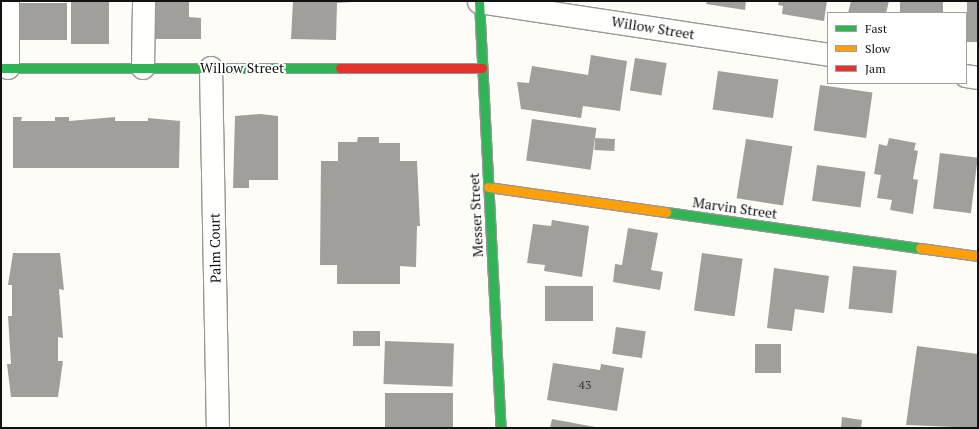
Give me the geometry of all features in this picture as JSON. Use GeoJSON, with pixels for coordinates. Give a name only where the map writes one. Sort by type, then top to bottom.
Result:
{"type":"FeatureCollection","features":[{"type":"Feature","properties":{"kind":"street"},"geometry":{"type":"LineString","coordinates":[[5,68],[8,1]]}},
{"type":"Feature","properties":{"kind":"street"},"geometry":{"type":"LineString","coordinates":[[143,68],[144,1]]}},
{"type":"Feature","properties":{"kind":"street","name":"Willow Street"},"geometry":{"type":"LineString","coordinates":[[479,2],[827,55]]}},
{"type":"Feature","properties":{"kind":"street","name":"Messer Street"},"geometry":{"type":"LineString","coordinates":[[479,2],[501,428]]}},
{"type":"Feature","properties":{"kind":"street","name":"Willow Street"},"geometry":{"type":"LineString","coordinates":[[5,68],[482,68]]}},
{"type":"Feature","properties":{"kind":"street","name":"Palm Court"},"geometry":{"type":"LineString","coordinates":[[211,68],[218,428]]}},
{"type":"Feature","properties":{"kind":"street"},"geometry":{"type":"LineString","coordinates":[[967,76],[978,78]]}},
{"type":"Feature","properties":{"kind":"street","name":"Marvin Street"},"geometry":{"type":"LineString","coordinates":[[488,187],[978,256]]}},
{"type":"Feature","properties":{"kind":"building"},"geometry":{"type":"Polygon","coordinates":[[[71,1],[109,1],[109,44],[71,44],[71,1]]]}},
{"type":"Feature","properties":{"kind":"building"},"geometry":{"type":"Polygon","coordinates":[[[155,1],[189,1],[189,17],[201,18],[201,39],[155,39],[155,1]]]}},
{"type":"Feature","properties":{"kind":"building"},"geometry":{"type":"Polygon","coordinates":[[[293,1],[366,1],[337,3],[336,40],[291,39],[293,1]]]}},
{"type":"Feature","properties":{"kind":"building"},"geometry":{"type":"Polygon","coordinates":[[[707,1],[746,1],[745,10],[706,4],[707,1]]]}},
{"type":"Feature","properties":{"kind":"building"},"geometry":{"type":"Polygon","coordinates":[[[779,1],[827,1],[824,21],[782,14],[783,6],[778,5],[779,1]]]}},
{"type":"Feature","properties":{"kind":"building"},"geometry":{"type":"Polygon","coordinates":[[[851,1],[889,1],[886,12],[848,12],[851,1]]]}},
{"type":"Feature","properties":{"kind":"building"},"geometry":{"type":"Polygon","coordinates":[[[900,1],[943,1],[943,12],[900,12],[900,1]]]}},
{"type":"Feature","properties":{"kind":"building"},"geometry":{"type":"Polygon","coordinates":[[[967,1],[978,1],[978,42],[967,42],[967,1]]]}},
{"type":"Feature","properties":{"kind":"building"},"geometry":{"type":"Polygon","coordinates":[[[18,3],[67,3],[67,40],[18,40],[18,3]]]}},
{"type":"Feature","properties":{"kind":"building"},"geometry":{"type":"Polygon","coordinates":[[[591,55],[627,61],[620,111],[583,106],[581,118],[521,109],[517,82],[529,83],[532,66],[588,75],[591,55]]]}},
{"type":"Feature","properties":{"kind":"building"},"geometry":{"type":"Polygon","coordinates":[[[635,58],[667,63],[661,96],[630,91],[635,58]]]}},
{"type":"Feature","properties":{"kind":"building"},"geometry":{"type":"Polygon","coordinates":[[[718,71],[778,79],[773,118],[713,110],[718,71]]]}},
{"type":"Feature","properties":{"kind":"building"},"geometry":{"type":"Polygon","coordinates":[[[820,85],[872,92],[866,138],[814,131],[820,85]]]}},
{"type":"Feature","properties":{"kind":"building"},"geometry":{"type":"Polygon","coordinates":[[[260,114],[278,116],[278,180],[249,180],[249,188],[233,188],[235,116],[260,114]]]}},
{"type":"Feature","properties":{"kind":"building"},"geometry":{"type":"Polygon","coordinates":[[[13,117],[22,117],[21,121],[55,121],[55,117],[69,117],[69,121],[115,117],[115,121],[148,121],[148,118],[180,121],[179,168],[13,168],[13,117]]]}},
{"type":"Feature","properties":{"kind":"building"},"geometry":{"type":"Polygon","coordinates":[[[532,119],[596,128],[591,170],[526,161],[532,119]]]}},
{"type":"Feature","properties":{"kind":"building"},"geometry":{"type":"Polygon","coordinates":[[[358,137],[379,137],[379,143],[400,143],[400,161],[417,161],[420,226],[417,226],[416,267],[400,266],[400,284],[337,284],[337,265],[320,265],[321,161],[338,161],[338,142],[357,142],[358,137]]]}},
{"type":"Feature","properties":{"kind":"building"},"geometry":{"type":"Polygon","coordinates":[[[595,138],[615,139],[614,151],[594,150],[595,138]]]}},
{"type":"Feature","properties":{"kind":"building"},"geometry":{"type":"Polygon","coordinates":[[[889,138],[916,143],[914,150],[918,151],[913,179],[918,180],[913,214],[890,210],[892,200],[877,198],[881,175],[874,174],[879,144],[887,146],[889,138]]]}},
{"type":"Feature","properties":{"kind":"building"},"geometry":{"type":"Polygon","coordinates":[[[746,139],[792,146],[783,206],[737,198],[746,139]]]}},
{"type":"Feature","properties":{"kind":"building"},"geometry":{"type":"Polygon","coordinates":[[[940,153],[978,158],[971,213],[933,209],[940,153]]]}},
{"type":"Feature","properties":{"kind":"building"},"geometry":{"type":"Polygon","coordinates":[[[817,165],[866,172],[861,207],[812,201],[817,165]]]}},
{"type":"Feature","properties":{"kind":"building"},"geometry":{"type":"Polygon","coordinates":[[[552,220],[589,226],[582,277],[544,271],[545,265],[527,263],[533,224],[551,226],[552,220]]]}},
{"type":"Feature","properties":{"kind":"building"},"geometry":{"type":"Polygon","coordinates":[[[628,228],[658,233],[651,270],[663,272],[660,290],[613,282],[615,264],[622,265],[628,228]]]}},
{"type":"Feature","properties":{"kind":"building"},"geometry":{"type":"Polygon","coordinates":[[[13,253],[60,253],[64,290],[59,289],[63,338],[58,337],[58,361],[63,361],[58,397],[11,397],[7,364],[11,364],[8,316],[12,316],[12,285],[8,285],[13,253]]]}},
{"type":"Feature","properties":{"kind":"building"},"geometry":{"type":"Polygon","coordinates":[[[702,253],[743,259],[735,316],[694,310],[702,253]]]}},
{"type":"Feature","properties":{"kind":"building"},"geometry":{"type":"Polygon","coordinates":[[[853,266],[897,271],[892,313],[849,309],[853,266]]]}},
{"type":"Feature","properties":{"kind":"building"},"geometry":{"type":"Polygon","coordinates":[[[774,268],[829,276],[824,313],[795,309],[792,331],[767,328],[774,268]]]}},
{"type":"Feature","properties":{"kind":"building"},"geometry":{"type":"Polygon","coordinates":[[[545,286],[593,286],[593,321],[545,321],[545,286]]]}},
{"type":"Feature","properties":{"kind":"building"},"geometry":{"type":"Polygon","coordinates":[[[616,327],[646,331],[642,358],[612,354],[616,327]]]}},
{"type":"Feature","properties":{"kind":"building"},"geometry":{"type":"Polygon","coordinates":[[[353,331],[380,331],[380,346],[353,346],[353,331]]]}},
{"type":"Feature","properties":{"kind":"building"},"geometry":{"type":"Polygon","coordinates":[[[385,341],[454,343],[452,386],[383,384],[385,341]]]}},
{"type":"Feature","properties":{"kind":"building"},"geometry":{"type":"Polygon","coordinates":[[[755,344],[781,344],[781,373],[755,373],[755,344]]]}},
{"type":"Feature","properties":{"kind":"building"},"geometry":{"type":"Polygon","coordinates":[[[917,346],[978,354],[978,428],[906,425],[917,346]]]}},
{"type":"Feature","properties":{"kind":"building"},"geometry":{"type":"Polygon","coordinates":[[[553,363],[600,370],[601,364],[624,368],[617,411],[547,400],[553,363]]]}},
{"type":"Feature","properties":{"kind":"building"},"geometry":{"type":"Polygon","coordinates":[[[385,393],[453,393],[453,428],[385,428],[385,393]]]}},
{"type":"Feature","properties":{"kind":"building"},"geometry":{"type":"Polygon","coordinates":[[[842,417],[862,420],[861,428],[841,428],[842,417]]]}},
{"type":"Feature","properties":{"kind":"building"},"geometry":{"type":"Polygon","coordinates":[[[552,419],[595,427],[595,428],[550,428],[552,419]]]}},
{"type":"Feature","properties":{"kind":"traffic: fast"},"geometry":{"type":"LineString","coordinates":[[479,1],[501,428]]}},
{"type":"Feature","properties":{"kind":"traffic: fast"},"geometry":{"type":"LineString","coordinates":[[1,68],[340,68]]}},
{"type":"Feature","properties":{"kind":"traffic: fast"},"geometry":{"type":"LineString","coordinates":[[666,212],[920,248]]}},
{"type":"Feature","properties":{"kind":"traffic: slow"},"geometry":{"type":"LineString","coordinates":[[488,187],[666,212]]}},
{"type":"Feature","properties":{"kind":"traffic: slow"},"geometry":{"type":"LineString","coordinates":[[920,248],[978,256]]}},
{"type":"Feature","properties":{"kind":"traffic: jam"},"geometry":{"type":"LineString","coordinates":[[340,68],[482,68]]}}]}
